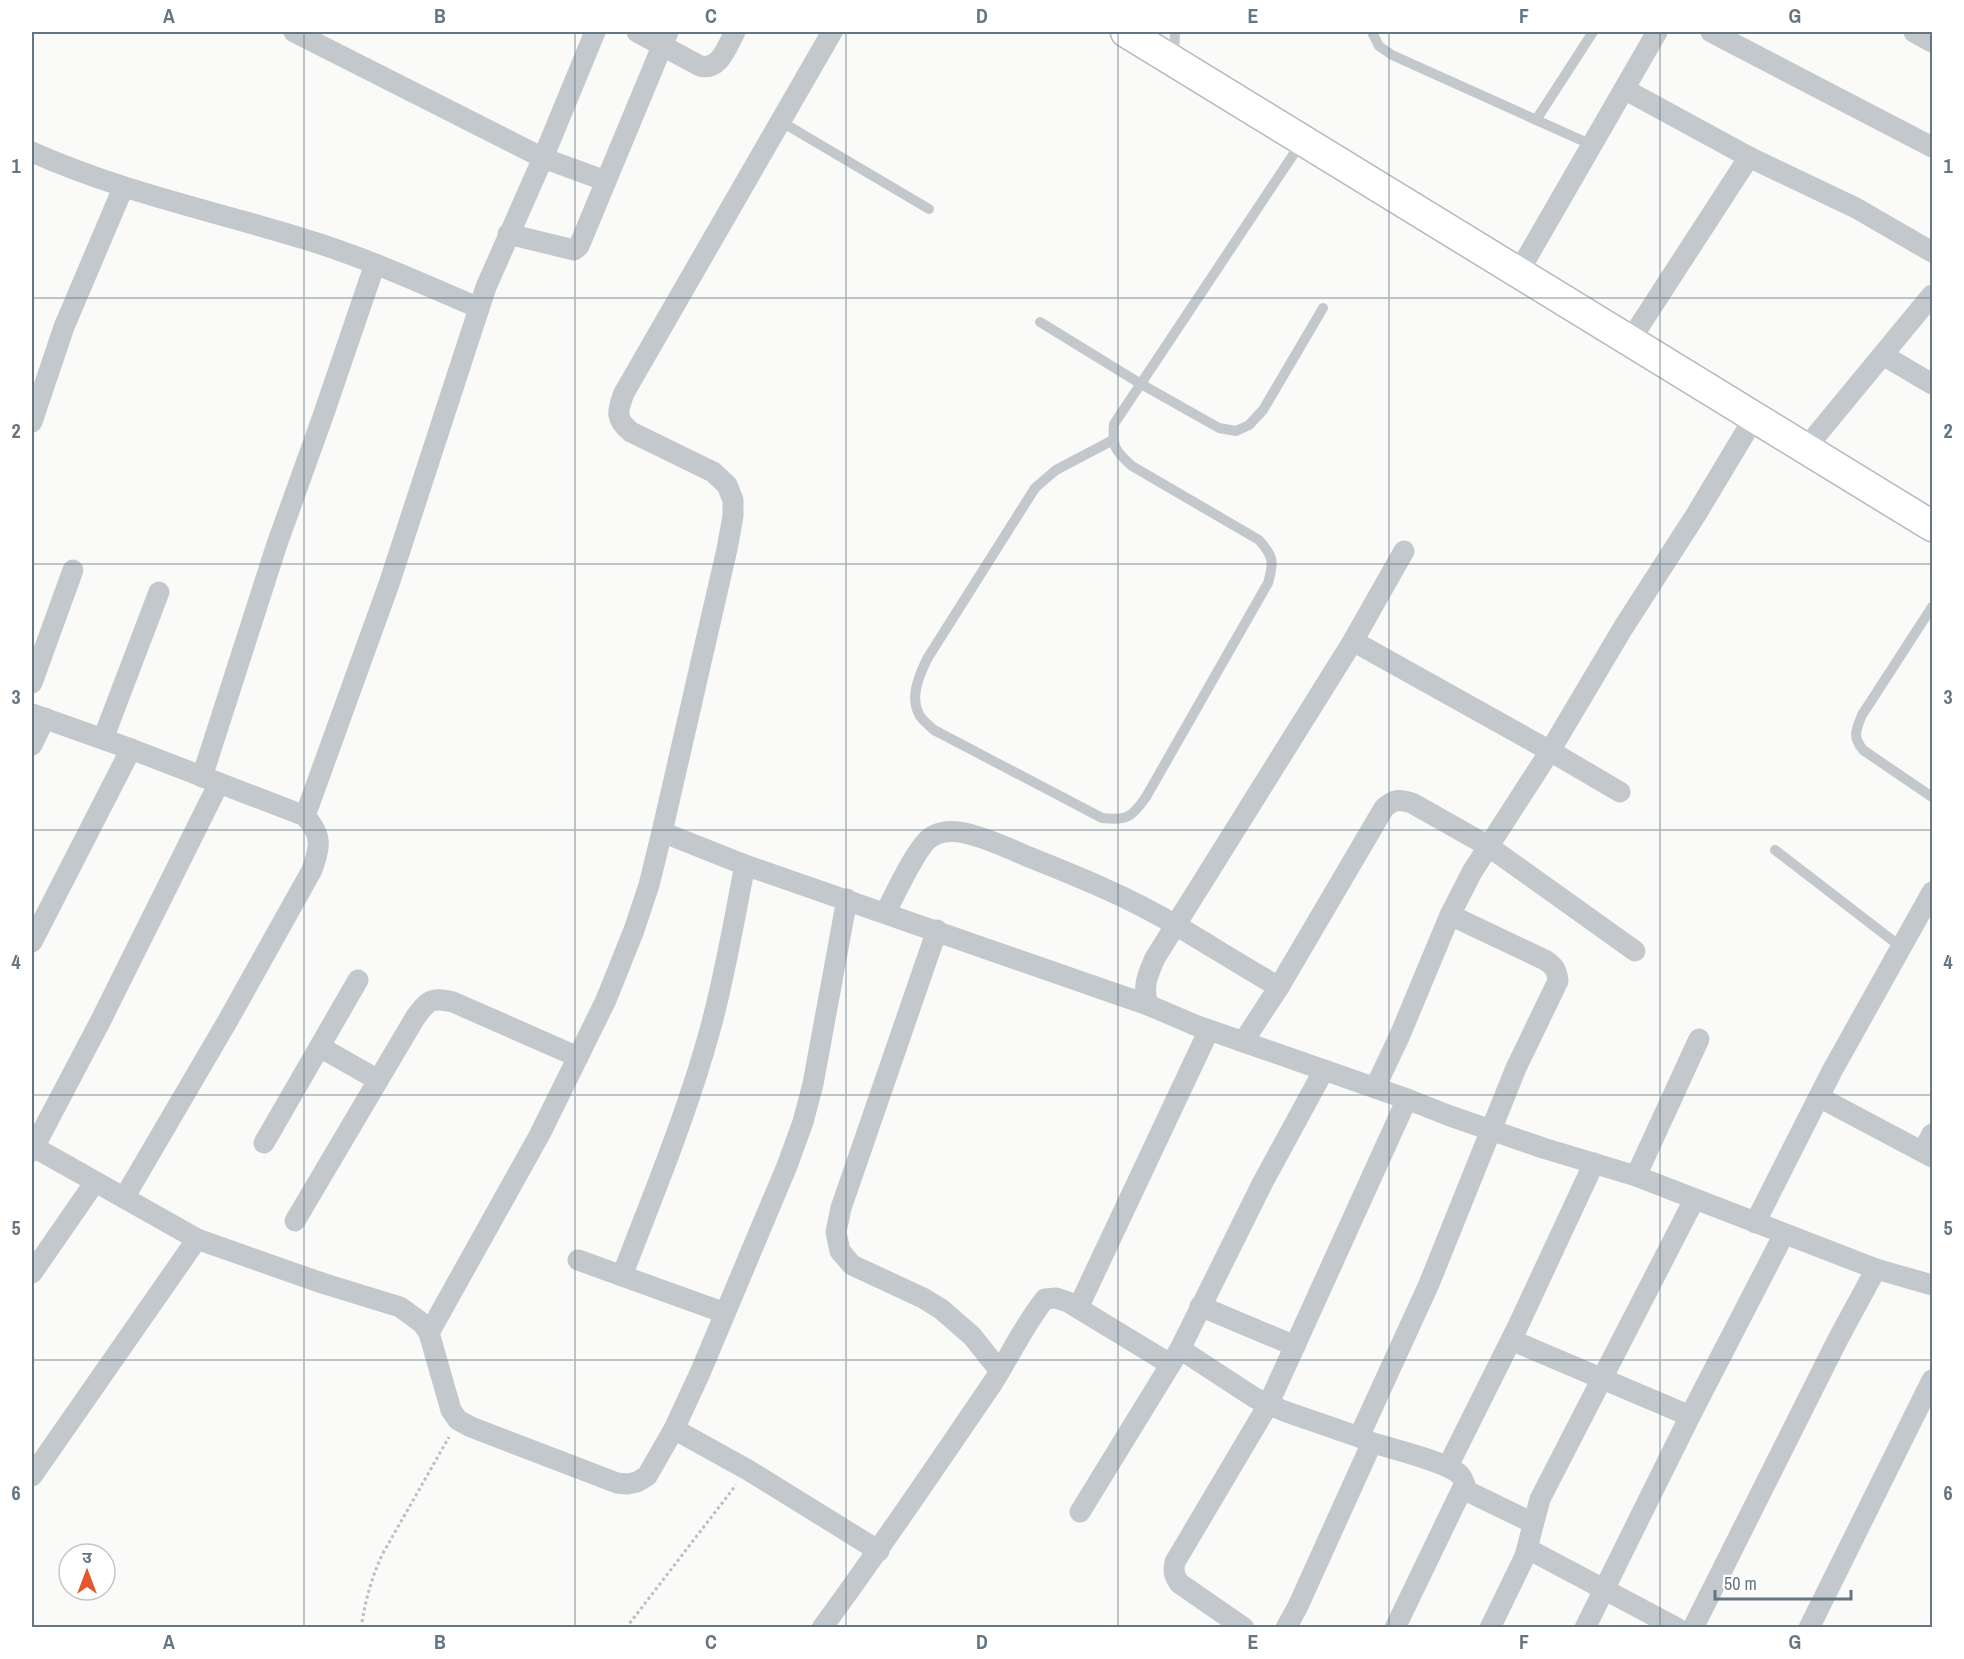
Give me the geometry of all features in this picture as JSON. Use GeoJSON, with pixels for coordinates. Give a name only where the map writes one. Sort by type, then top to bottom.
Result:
{"type":"FeatureCollection","features":[{"type":"Feature","properties":{"kind":"street"},"geometry":{"type":"LineString","coordinates":[[294,32],[543,158],[606,181]]}},
{"type":"Feature","properties":{"kind":"street"},"geometry":{"type":"LineString","coordinates":[[305,816],[389,584],[479,308],[508,234],[596,32]]}},
{"type":"Feature","properties":{"kind":"street"},"geometry":{"type":"LineString","coordinates":[[637,32],[665,38],[700,66],[706,68],[713,66],[720,58],[735,32]]}},
{"type":"Feature","properties":{"kind":"street"},"geometry":{"type":"LineString","coordinates":[[429,1334],[540,1134],[606,1000],[634,930],[649,885],[728,549],[733,500],[728,484],[712,472],[631,432],[621,423],[618,410],[624,393],[832,32]]}},
{"type":"Feature","properties":{"kind":"street"},"geometry":{"type":"LineString","coordinates":[[1126,32],[1932,526]]}},
{"type":"Feature","properties":{"kind":"street"},"geometry":{"type":"LineString","coordinates":[[1518,273],[1658,32]]}},
{"type":"Feature","properties":{"kind":"street"},"geometry":{"type":"LineString","coordinates":[[1711,32],[1932,147]]}},
{"type":"Feature","properties":{"kind":"street"},"geometry":{"type":"LineString","coordinates":[[1914,32],[1932,42]]}},
{"type":"Feature","properties":{"kind":"street"},"geometry":{"type":"LineString","coordinates":[[508,234],[574,250],[579,246],[665,38]]}},
{"type":"Feature","properties":{"kind":"street"},"geometry":{"type":"LineString","coordinates":[[1624,89],[1749,157],[1856,208],[1932,252]]}},
{"type":"Feature","properties":{"kind":"street"},"geometry":{"type":"LineString","coordinates":[[32,152],[123,188],[301,238],[375,264],[479,308]]}},
{"type":"Feature","properties":{"kind":"street"},"geometry":{"type":"LineString","coordinates":[[1629,342],[1749,157]]}},
{"type":"Feature","properties":{"kind":"street"},"geometry":{"type":"LineString","coordinates":[[32,422],[64,327],[123,188]]}},
{"type":"Feature","properties":{"kind":"street"},"geometry":{"type":"LineString","coordinates":[[375,264],[277,543],[210,780],[100,1022],[32,1148],[197,1239],[322,1283],[400,1306],[422,1323],[429,1334],[451,1410],[458,1420],[471,1428],[617,1483],[637,1482],[646,1476],[674,1429],[787,1166],[803,1122],[821,1047],[847,899]]}},
{"type":"Feature","properties":{"kind":"street"},"geometry":{"type":"LineString","coordinates":[[1805,449],[1932,295]]}},
{"type":"Feature","properties":{"kind":"street"},"geometry":{"type":"LineString","coordinates":[[1883,355],[1932,384]]}},
{"type":"Feature","properties":{"kind":"street"},"geometry":{"type":"LineString","coordinates":[[1375,1088],[1461,891],[1550,751],[1623,628],[1697,513],[1754,418]]}},
{"type":"Feature","properties":{"kind":"street"},"geometry":{"type":"LineString","coordinates":[[1148,1005],[1144,992],[1155,958],[1353,641],[1404,551]]}},
{"type":"Feature","properties":{"kind":"street"},"geometry":{"type":"LineString","coordinates":[[32,683],[73,570]]}},
{"type":"Feature","properties":{"kind":"street"},"geometry":{"type":"LineString","coordinates":[[103,739],[159,592]]}},
{"type":"Feature","properties":{"kind":"street"},"geometry":{"type":"LineString","coordinates":[[1353,641],[1620,792]]}},
{"type":"Feature","properties":{"kind":"street"},"geometry":{"type":"LineString","coordinates":[[32,745],[38,716],[305,816],[316,828],[319,849],[312,870],[227,1022],[124,1198]]}},
{"type":"Feature","properties":{"kind":"street"},"geometry":{"type":"LineString","coordinates":[[32,942],[131,749]]}},
{"type":"Feature","properties":{"kind":"street"},"geometry":{"type":"LineString","coordinates":[[1243,1042],[1279,987],[1384,808],[1392,801],[1400,799],[1412,803],[1488,846],[1635,951]]}},
{"type":"Feature","properties":{"kind":"street"},"geometry":{"type":"LineString","coordinates":[[662,832],[745,865],[937,930],[1491,1130],[1636,1176],[1876,1269],[1932,1285]]}},
{"type":"Feature","properties":{"kind":"street"},"geometry":{"type":"LineString","coordinates":[[886,912],[923,845],[933,836],[948,832],[962,832],[1044,863],[1117,895],[1176,925],[1279,987]]}},
{"type":"Feature","properties":{"kind":"street"},"geometry":{"type":"LineString","coordinates":[[622,1276],[702,1060],[721,985],[745,865]]}},
{"type":"Feature","properties":{"kind":"street"},"geometry":{"type":"LineString","coordinates":[[1755,1223],[1819,1097],[1932,892]]}},
{"type":"Feature","properties":{"kind":"street"},"geometry":{"type":"LineString","coordinates":[[1364,1439],[1516,1068],[1558,981],[1558,972],[1545,960],[1450,915]]}},
{"type":"Feature","properties":{"kind":"street"},"geometry":{"type":"LineString","coordinates":[[937,930],[841,1208],[836,1233],[840,1251],[852,1265],[923,1298],[941,1309],[972,1336],[1000,1371]]}},
{"type":"Feature","properties":{"kind":"street"},"geometry":{"type":"LineString","coordinates":[[264,1143],[358,980]]}},
{"type":"Feature","properties":{"kind":"street"},"geometry":{"type":"LineString","coordinates":[[295,1221],[425,1005],[438,999],[453,1002],[578,1057]]}},
{"type":"Feature","properties":{"kind":"street"},"geometry":{"type":"LineString","coordinates":[[1078,1308],[1209,1030]]}},
{"type":"Feature","properties":{"kind":"street"},"geometry":{"type":"LineString","coordinates":[[1636,1176],[1699,1039]]}},
{"type":"Feature","properties":{"kind":"street"},"geometry":{"type":"LineString","coordinates":[[320,1047],[378,1080]]}},
{"type":"Feature","properties":{"kind":"street"},"geometry":{"type":"LineString","coordinates":[[1080,1512],[1175,1356],[1258,1191],[1324,1070]]}},
{"type":"Feature","properties":{"kind":"street"},"geometry":{"type":"LineString","coordinates":[[1819,1097],[1929,1147]]}},
{"type":"Feature","properties":{"kind":"street"},"geometry":{"type":"LineString","coordinates":[[1244,1628],[1179,1583],[1173,1569],[1175,1562],[1268,1404],[1407,1099]]}},
{"type":"Feature","properties":{"kind":"street"},"geometry":{"type":"LineString","coordinates":[[1448,1467],[1511,1340],[1594,1163]]}},
{"type":"Feature","properties":{"kind":"street"},"geometry":{"type":"LineString","coordinates":[[32,1273],[95,1182]]}},
{"type":"Feature","properties":{"kind":"street"},"geometry":{"type":"LineString","coordinates":[[1490,1628],[1528,1546],[1540,1498],[1694,1200]]}},
{"type":"Feature","properties":{"kind":"street"},"geometry":{"type":"LineString","coordinates":[[1585,1628],[1690,1416],[1784,1234]]}},
{"type":"Feature","properties":{"kind":"street"},"geometry":{"type":"LineString","coordinates":[[32,1476],[197,1239]]}},
{"type":"Feature","properties":{"kind":"street"},"geometry":{"type":"LineString","coordinates":[[578,1260],[725,1313]]}},
{"type":"Feature","properties":{"kind":"street"},"geometry":{"type":"LineString","coordinates":[[1693,1628],[1822,1370],[1876,1269]]}},
{"type":"Feature","properties":{"kind":"street"},"geometry":{"type":"LineString","coordinates":[[822,1628],[879,1551],[1000,1371],[1045,1299],[1056,1298],[1078,1308],[1268,1404],[1448,1467],[1461,1475],[1469,1492],[1533,1523]]}},
{"type":"Feature","properties":{"kind":"street"},"geometry":{"type":"LineString","coordinates":[[1200,1306],[1295,1346]]}},
{"type":"Feature","properties":{"kind":"street"},"geometry":{"type":"LineString","coordinates":[[1511,1340],[1690,1416]]}},
{"type":"Feature","properties":{"kind":"street"},"geometry":{"type":"LineString","coordinates":[[1809,1628],[1932,1380]]}},
{"type":"Feature","properties":{"kind":"street"},"geometry":{"type":"LineString","coordinates":[[674,1429],[748,1470],[879,1551]]}},
{"type":"Feature","properties":{"kind":"street"},"geometry":{"type":"LineString","coordinates":[[1286,1628],[1370,1447],[1364,1439]]}},
{"type":"Feature","properties":{"kind":"street"},"geometry":{"type":"LineString","coordinates":[[1395,1628],[1464,1485]]}},
{"type":"Feature","properties":{"kind":"street"},"geometry":{"type":"LineString","coordinates":[[1528,1546],[1530,1550],[1677,1628]]}},
{"type":"Feature","properties":{"kind":"lane"},"geometry":{"type":"LineString","coordinates":[[1174,61],[1175,32]]}},
{"type":"Feature","properties":{"kind":"lane"},"geometry":{"type":"LineString","coordinates":[[1372,32],[1379,46],[1392,55],[1592,145]]}},
{"type":"Feature","properties":{"kind":"lane"},"geometry":{"type":"LineString","coordinates":[[1536,120],[1593,32]]}},
{"type":"Feature","properties":{"kind":"lane"},"geometry":{"type":"LineString","coordinates":[[780,122],[928,209]]}},
{"type":"Feature","properties":{"kind":"lane"},"geometry":{"type":"LineString","coordinates":[[1113,440],[1056,470],[1035,488],[927,659],[917,681],[915,701],[920,717],[934,730],[1102,818],[1119,820],[1135,813],[1146,797],[1268,583],[1274,565],[1269,551],[1259,540],[1131,465],[1116,452],[1113,440],[1114,424],[1303,140]]}},
{"type":"Feature","properties":{"kind":"lane"},"geometry":{"type":"LineString","coordinates":[[1040,322],[1141,384],[1219,428],[1236,431],[1249,425],[1263,410],[1323,308]]}},
{"type":"Feature","properties":{"kind":"lane"},"geometry":{"type":"LineString","coordinates":[[1932,607],[1862,715],[1856,730],[1856,741],[1863,750],[1932,797]]}},
{"type":"Feature","properties":{"kind":"lane"},"geometry":{"type":"LineString","coordinates":[[1775,850],[1901,947]]}},
{"type":"Feature","properties":{"kind":"path"},"geometry":{"type":"LineString","coordinates":[[361,1628],[366,1599],[382,1555],[458,1420]]}},
{"type":"Feature","properties":{"kind":"path"},"geometry":{"type":"LineString","coordinates":[[626,1628],[748,1470]]}}]}
